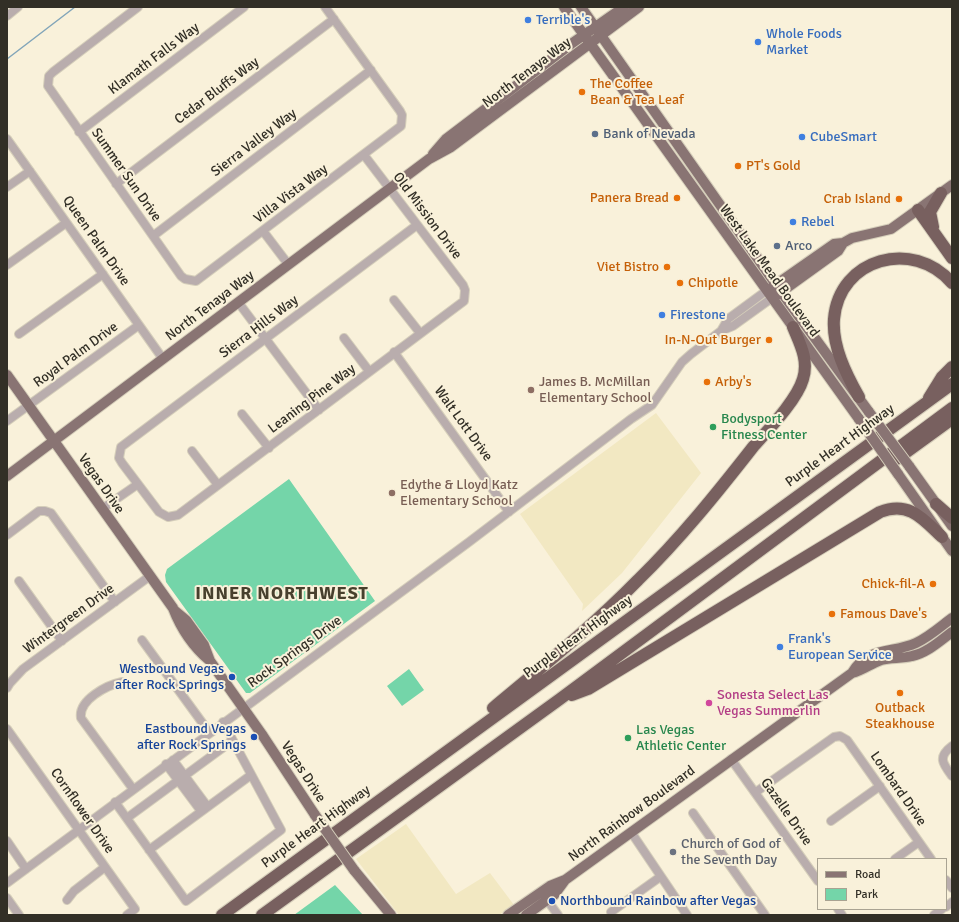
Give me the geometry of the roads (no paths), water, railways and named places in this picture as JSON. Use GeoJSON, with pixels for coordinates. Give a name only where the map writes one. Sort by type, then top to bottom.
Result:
{"type":"FeatureCollection","features":[{"type":"Feature","properties":{"kind":"highway"},"geometry":{"type":"LineString","coordinates":[[933,230],[930,212],[941,193]]}},
{"type":"Feature","properties":{"kind":"highway"},"geometry":{"type":"LineString","coordinates":[[918,210],[952,258]]}},
{"type":"Feature","properties":{"kind":"highway"},"geometry":{"type":"LineString","coordinates":[[858,397],[847,375],[834,331],[837,305],[849,282],[858,273],[874,263],[900,258],[919,261],[931,266],[942,273],[952,283]]}},
{"type":"Feature","properties":{"kind":"highway"},"geometry":{"type":"LineString","coordinates":[[373,804],[435,751],[498,704],[638,581],[709,501],[798,391],[803,381],[805,363],[803,353],[793,327]]}},
{"type":"Feature","properties":{"kind":"highway"},"geometry":{"type":"LineString","coordinates":[[925,404],[942,377],[952,367]]}},
{"type":"Feature","properties":{"kind":"highway","name":"Purple Heart Highway"},"geometry":{"type":"LineString","coordinates":[[222,915],[952,384]]}},
{"type":"Feature","properties":{"kind":"highway"},"geometry":{"type":"LineString","coordinates":[[262,915],[560,699],[952,408]]}},
{"type":"Feature","properties":{"kind":"highway"},"geometry":{"type":"LineString","coordinates":[[851,482],[880,471],[952,419]]}},
{"type":"Feature","properties":{"kind":"highway"},"geometry":{"type":"LineString","coordinates":[[936,504],[952,518]]}},
{"type":"Feature","properties":{"kind":"highway"},"geometry":{"type":"LineString","coordinates":[[560,699],[588,689],[880,512],[894,508],[907,509],[920,516],[942,537]]}},
{"type":"Feature","properties":{"kind":"main road","name":"West Lake Mead Boulevard"},"geometry":{"type":"LineString","coordinates":[[564,7],[952,551]]}},
{"type":"Feature","properties":{"kind":"main road","name":"West Lake Mead Boulevard"},"geometry":{"type":"LineString","coordinates":[[581,7],[780,289],[952,526]]}},
{"type":"Feature","properties":{"kind":"main road","name":"North Tenaya Way"},"geometry":{"type":"LineString","coordinates":[[598,32],[624,7]]}},
{"type":"Feature","properties":{"kind":"main road","name":"North Tenaya Way"},"geometry":{"type":"LineString","coordinates":[[429,159],[446,139],[496,102],[598,32],[639,7]]}},
{"type":"Feature","properties":{"kind":"main road","name":"North Tenaya Way"},"geometry":{"type":"LineString","coordinates":[[7,476],[429,159],[451,147],[476,129],[587,40]]}},
{"type":"Feature","properties":{"kind":"main road"},"geometry":{"type":"LineString","coordinates":[[628,97],[650,118],[665,136],[671,135]]}},
{"type":"Feature","properties":{"kind":"main road"},"geometry":{"type":"LineString","coordinates":[[476,129],[475,124],[496,102]]}},
{"type":"Feature","properties":{"kind":"main road"},"geometry":{"type":"LineString","coordinates":[[451,147],[464,131],[463,126]]}},
{"type":"Feature","properties":{"kind":"main road"},"geometry":{"type":"LineString","coordinates":[[660,142],[670,143],[682,160],[693,166]]}},
{"type":"Feature","properties":{"kind":"main road"},"geometry":{"type":"LineString","coordinates":[[681,172],[697,183],[709,198],[716,199]]}},
{"type":"Feature","properties":{"kind":"main road","name":"Rock Springs Drive"},"geometry":{"type":"LineString","coordinates":[[769,294],[780,289],[838,251],[843,243],[852,238],[891,229],[952,185]]}},
{"type":"Feature","properties":{"kind":"main road"},"geometry":{"type":"LineString","coordinates":[[706,207],[714,205],[730,226],[744,238]]}},
{"type":"Feature","properties":{"kind":"main road","name":"Vegas Drive"},"geometry":{"type":"LineString","coordinates":[[7,375],[173,608],[179,625],[197,650],[210,661],[354,870],[391,915]]}},
{"type":"Feature","properties":{"kind":"main road","name":"North Rainbow Boulevard"},"geometry":{"type":"LineString","coordinates":[[508,915],[550,886],[565,880],[852,672],[858,663],[870,656],[916,643],[952,618]]}},
{"type":"Feature","properties":{"kind":"main road","name":"North Rainbow Boulevard"},"geometry":{"type":"LineString","coordinates":[[852,672],[863,670],[876,662],[887,659],[914,656],[928,650],[952,632]]}},
{"type":"Feature","properties":{"kind":"main road","name":"North Rainbow Boulevard"},"geometry":{"type":"LineString","coordinates":[[526,915],[554,895],[565,880]]}},
{"type":"Feature","properties":{"kind":"street"},"geometry":{"type":"LineString","coordinates":[[7,16],[18,7]]}},
{"type":"Feature","properties":{"kind":"street","name":"Summer Sun Drive"},"geometry":{"type":"LineString","coordinates":[[138,7],[53,72],[48,80],[50,91],[181,276],[189,281]]}},
{"type":"Feature","properties":{"kind":"street","name":"Klamath Falls Way"},"geometry":{"type":"LineString","coordinates":[[79,132],[244,7]]}},
{"type":"Feature","properties":{"kind":"street"},"geometry":{"type":"LineString","coordinates":[[325,7],[371,70]]}},
{"type":"Feature","properties":{"kind":"street","name":"Cedar Bluffs Way"},"geometry":{"type":"LineString","coordinates":[[116,184],[334,19]]}},
{"type":"Feature","properties":{"kind":"street","name":"Villa Vista Way"},"geometry":{"type":"LineString","coordinates":[[189,281],[201,279],[397,130],[402,121],[400,110],[371,70]]}},
{"type":"Feature","properties":{"kind":"street","name":"Sierra Valley Way"},"geometry":{"type":"LineString","coordinates":[[153,236],[371,70]]}},
{"type":"Feature","properties":{"kind":"street","name":"Queen Palm Drive"},"geometry":{"type":"LineString","coordinates":[[7,139],[163,359]]}},
{"type":"Feature","properties":{"kind":"street","name":"Old Mission Drive"},"geometry":{"type":"LineString","coordinates":[[364,155],[463,285],[465,294]]}},
{"type":"Feature","properties":{"kind":"street"},"geometry":{"type":"LineString","coordinates":[[7,188],[30,171]]}},
{"type":"Feature","properties":{"kind":"street"},"geometry":{"type":"LineString","coordinates":[[7,265],[66,222]]}},
{"type":"Feature","properties":{"kind":"street","name":"Sierra Hills Way"},"geometry":{"type":"LineString","coordinates":[[138,484],[122,463],[119,452],[125,443],[417,225]]}},
{"type":"Feature","properties":{"kind":"street"},"geometry":{"type":"LineString","coordinates":[[263,231],[288,264]]}},
{"type":"Feature","properties":{"kind":"street"},"geometry":{"type":"LineString","coordinates":[[19,334],[103,274]]}},
{"type":"Feature","properties":{"kind":"street","name":"Leaning Pine Way"},"geometry":{"type":"LineString","coordinates":[[138,484],[159,512],[168,517],[178,515],[269,448],[394,352],[460,305],[464,301],[465,294]]}},
{"type":"Feature","properties":{"kind":"street","name":"Rock Springs Drive"},"geometry":{"type":"LineString","coordinates":[[7,883],[209,732],[509,512],[532,492],[652,405],[686,358],[721,331],[733,326],[769,294]]}},
{"type":"Feature","properties":{"kind":"street"},"geometry":{"type":"LineString","coordinates":[[394,300],[420,334]]}},
{"type":"Feature","properties":{"kind":"street"},"geometry":{"type":"LineString","coordinates":[[238,302],[319,410]]}},
{"type":"Feature","properties":{"kind":"street","name":"Royal Palm Drive"},"geometry":{"type":"LineString","coordinates":[[7,421],[139,325]]}},
{"type":"Feature","properties":{"kind":"street"},"geometry":{"type":"LineString","coordinates":[[344,338],[369,371]]}},
{"type":"Feature","properties":{"kind":"street","name":"Walt Lott Drive"},"geometry":{"type":"LineString","coordinates":[[394,352],[509,512]]}},
{"type":"Feature","properties":{"kind":"street"},"geometry":{"type":"LineString","coordinates":[[242,414],[269,448]]}},
{"type":"Feature","properties":{"kind":"street"},"geometry":{"type":"LineString","coordinates":[[192,451],[218,486]]}},
{"type":"Feature","properties":{"kind":"street"},"geometry":{"type":"LineString","coordinates":[[102,509],[138,484]]}},
{"type":"Feature","properties":{"kind":"street"},"geometry":{"type":"LineString","coordinates":[[7,535],[40,511],[51,513],[115,602]]}},
{"type":"Feature","properties":{"kind":"street","name":"Wintergreen Drive"},"geometry":{"type":"LineString","coordinates":[[8,683],[23,669],[150,576]]}},
{"type":"Feature","properties":{"kind":"street"},"geometry":{"type":"LineString","coordinates":[[19,580],[62,641]]}},
{"type":"Feature","properties":{"kind":"street"},"geometry":{"type":"LineString","coordinates":[[142,640],[209,732]]}},
{"type":"Feature","properties":{"kind":"street"},"geometry":{"type":"LineString","coordinates":[[122,682],[109,685],[82,706],[80,711],[82,718],[133,789]]}},
{"type":"Feature","properties":{"kind":"street"},"geometry":{"type":"LineString","coordinates":[[115,802],[186,901],[281,830],[223,722]]}},
{"type":"Feature","properties":{"kind":"street","name":"Cornflower Drive"},"geometry":{"type":"LineString","coordinates":[[7,729],[135,909],[126,915]]}},
{"type":"Feature","properties":{"kind":"street","name":"Lombard Drive"},"geometry":{"type":"LineString","coordinates":[[756,792],[834,737],[840,736],[847,740],[930,858]]}},
{"type":"Feature","properties":{"kind":"street"},"geometry":{"type":"LineString","coordinates":[[127,818],[232,741]]}},
{"type":"Feature","properties":{"kind":"street"},"geometry":{"type":"LineString","coordinates":[[952,746],[945,751],[943,757],[944,765],[952,776]]}},
{"type":"Feature","properties":{"kind":"street","name":"Gazelle Drive"},"geometry":{"type":"LineString","coordinates":[[732,758],[817,880]]}},
{"type":"Feature","properties":{"kind":"street"},"geometry":{"type":"LineString","coordinates":[[169,762],[204,809]]}},
{"type":"Feature","properties":{"kind":"street"},"geometry":{"type":"LineString","coordinates":[[149,850],[251,775]]}},
{"type":"Feature","properties":{"kind":"street"},"geometry":{"type":"LineString","coordinates":[[831,821],[880,786]]}},
{"type":"Feature","properties":{"kind":"street"},"geometry":{"type":"LineString","coordinates":[[693,813],[765,915]]}},
{"type":"Feature","properties":{"kind":"street"},"geometry":{"type":"LineString","coordinates":[[631,832],[687,915]]}},
{"type":"Feature","properties":{"kind":"street"},"geometry":{"type":"LineString","coordinates":[[7,841],[26,868]]}},
{"type":"Feature","properties":{"kind":"street"},"geometry":{"type":"LineString","coordinates":[[896,858],[919,842]]}},
{"type":"Feature","properties":{"kind":"street"},"geometry":{"type":"LineString","coordinates":[[67,900],[74,891],[105,867]]}},
{"type":"Feature","properties":{"kind":"street"},"geometry":{"type":"LineString","coordinates":[[611,912],[660,877]]}},
{"type":"Feature","properties":{"kind":"street"},"geometry":{"type":"LineString","coordinates":[[7,898],[19,915]]}},
{"type":"Feature","properties":{"kind":"street"},"geometry":{"type":"LineString","coordinates":[[547,900],[558,915]]}},
{"type":"Feature","properties":{"kind":"waterway"},"geometry":{"type":"LineString","coordinates":[[7,59],[75,7]]}},
{"type":"Feature","properties":{"kind":"place","name":"Terrible's"},"geometry":{"type":"Point","coordinates":[528,20]}},
{"type":"Feature","properties":{"kind":"place","name":"Whole Foods Market"},"geometry":{"type":"Point","coordinates":[758,42]}},
{"type":"Feature","properties":{"kind":"place","name":"The Coffee Bean & Tea Leaf"},"geometry":{"type":"Point","coordinates":[582,92]}},
{"type":"Feature","properties":{"kind":"place","name":"Bank of Nevada"},"geometry":{"type":"Point","coordinates":[595,134]}},
{"type":"Feature","properties":{"kind":"place","name":"CubeSmart"},"geometry":{"type":"Point","coordinates":[802,137]}},
{"type":"Feature","properties":{"kind":"place","name":"PT's Gold"},"geometry":{"type":"Point","coordinates":[738,166]}},
{"type":"Feature","properties":{"kind":"place","name":"Panera Bread"},"geometry":{"type":"Point","coordinates":[677,198]}},
{"type":"Feature","properties":{"kind":"place","name":"Crab Island"},"geometry":{"type":"Point","coordinates":[899,199]}},
{"type":"Feature","properties":{"kind":"place","name":"Rebel"},"geometry":{"type":"Point","coordinates":[793,222]}},
{"type":"Feature","properties":{"kind":"place","name":"Arco"},"geometry":{"type":"Point","coordinates":[777,246]}},
{"type":"Feature","properties":{"kind":"place","name":"Viet Bistro"},"geometry":{"type":"Point","coordinates":[667,267]}},
{"type":"Feature","properties":{"kind":"place","name":"Chipotle"},"geometry":{"type":"Point","coordinates":[680,283]}},
{"type":"Feature","properties":{"kind":"place","name":"Firestone"},"geometry":{"type":"Point","coordinates":[662,315]}},
{"type":"Feature","properties":{"kind":"place","name":"In-N-Out Burger"},"geometry":{"type":"Point","coordinates":[769,340]}},
{"type":"Feature","properties":{"kind":"place","name":"Arby's"},"geometry":{"type":"Point","coordinates":[707,382]}},
{"type":"Feature","properties":{"kind":"place","name":"James B. McMillan Elementary School"},"geometry":{"type":"Point","coordinates":[531,390]}},
{"type":"Feature","properties":{"kind":"place","name":"Bodysport Fitness Center"},"geometry":{"type":"Point","coordinates":[713,427]}},
{"type":"Feature","properties":{"kind":"place","name":"Edythe & Lloyd Katz Elementary School"},"geometry":{"type":"Point","coordinates":[392,493]}},
{"type":"Feature","properties":{"kind":"place","name":"Chick-fil-A"},"geometry":{"type":"Point","coordinates":[933,584]}},
{"type":"Feature","properties":{"kind":"place","name":"Famous Dave's"},"geometry":{"type":"Point","coordinates":[832,614]}},
{"type":"Feature","properties":{"kind":"place","name":"Frank's European Service"},"geometry":{"type":"Point","coordinates":[780,647]}},
{"type":"Feature","properties":{"kind":"place","name":"Westbound Vegas after Rock Springs"},"geometry":{"type":"Point","coordinates":[232,677]}},
{"type":"Feature","properties":{"kind":"place","name":"Outback Steakhouse"},"geometry":{"type":"Point","coordinates":[900,693]}},
{"type":"Feature","properties":{"kind":"place","name":"Sonesta Select Las Vegas Summerlin"},"geometry":{"type":"Point","coordinates":[709,703]}},
{"type":"Feature","properties":{"kind":"place","name":"Eastbound Vegas after Rock Springs"},"geometry":{"type":"Point","coordinates":[254,737]}},
{"type":"Feature","properties":{"kind":"place","name":"Las Vegas Athletic Center"},"geometry":{"type":"Point","coordinates":[628,738]}},
{"type":"Feature","properties":{"kind":"place","name":"Church of God of the Seventh Day"},"geometry":{"type":"Point","coordinates":[673,852]}},
{"type":"Feature","properties":{"kind":"place","name":"Northbound Rainbow after Vegas"},"geometry":{"type":"Point","coordinates":[552,901]}},
{"type":"Feature","properties":{"kind":"district","name":"INNER NORTHWEST"},"geometry":{"type":"Point","coordinates":[282,594]}}]}
